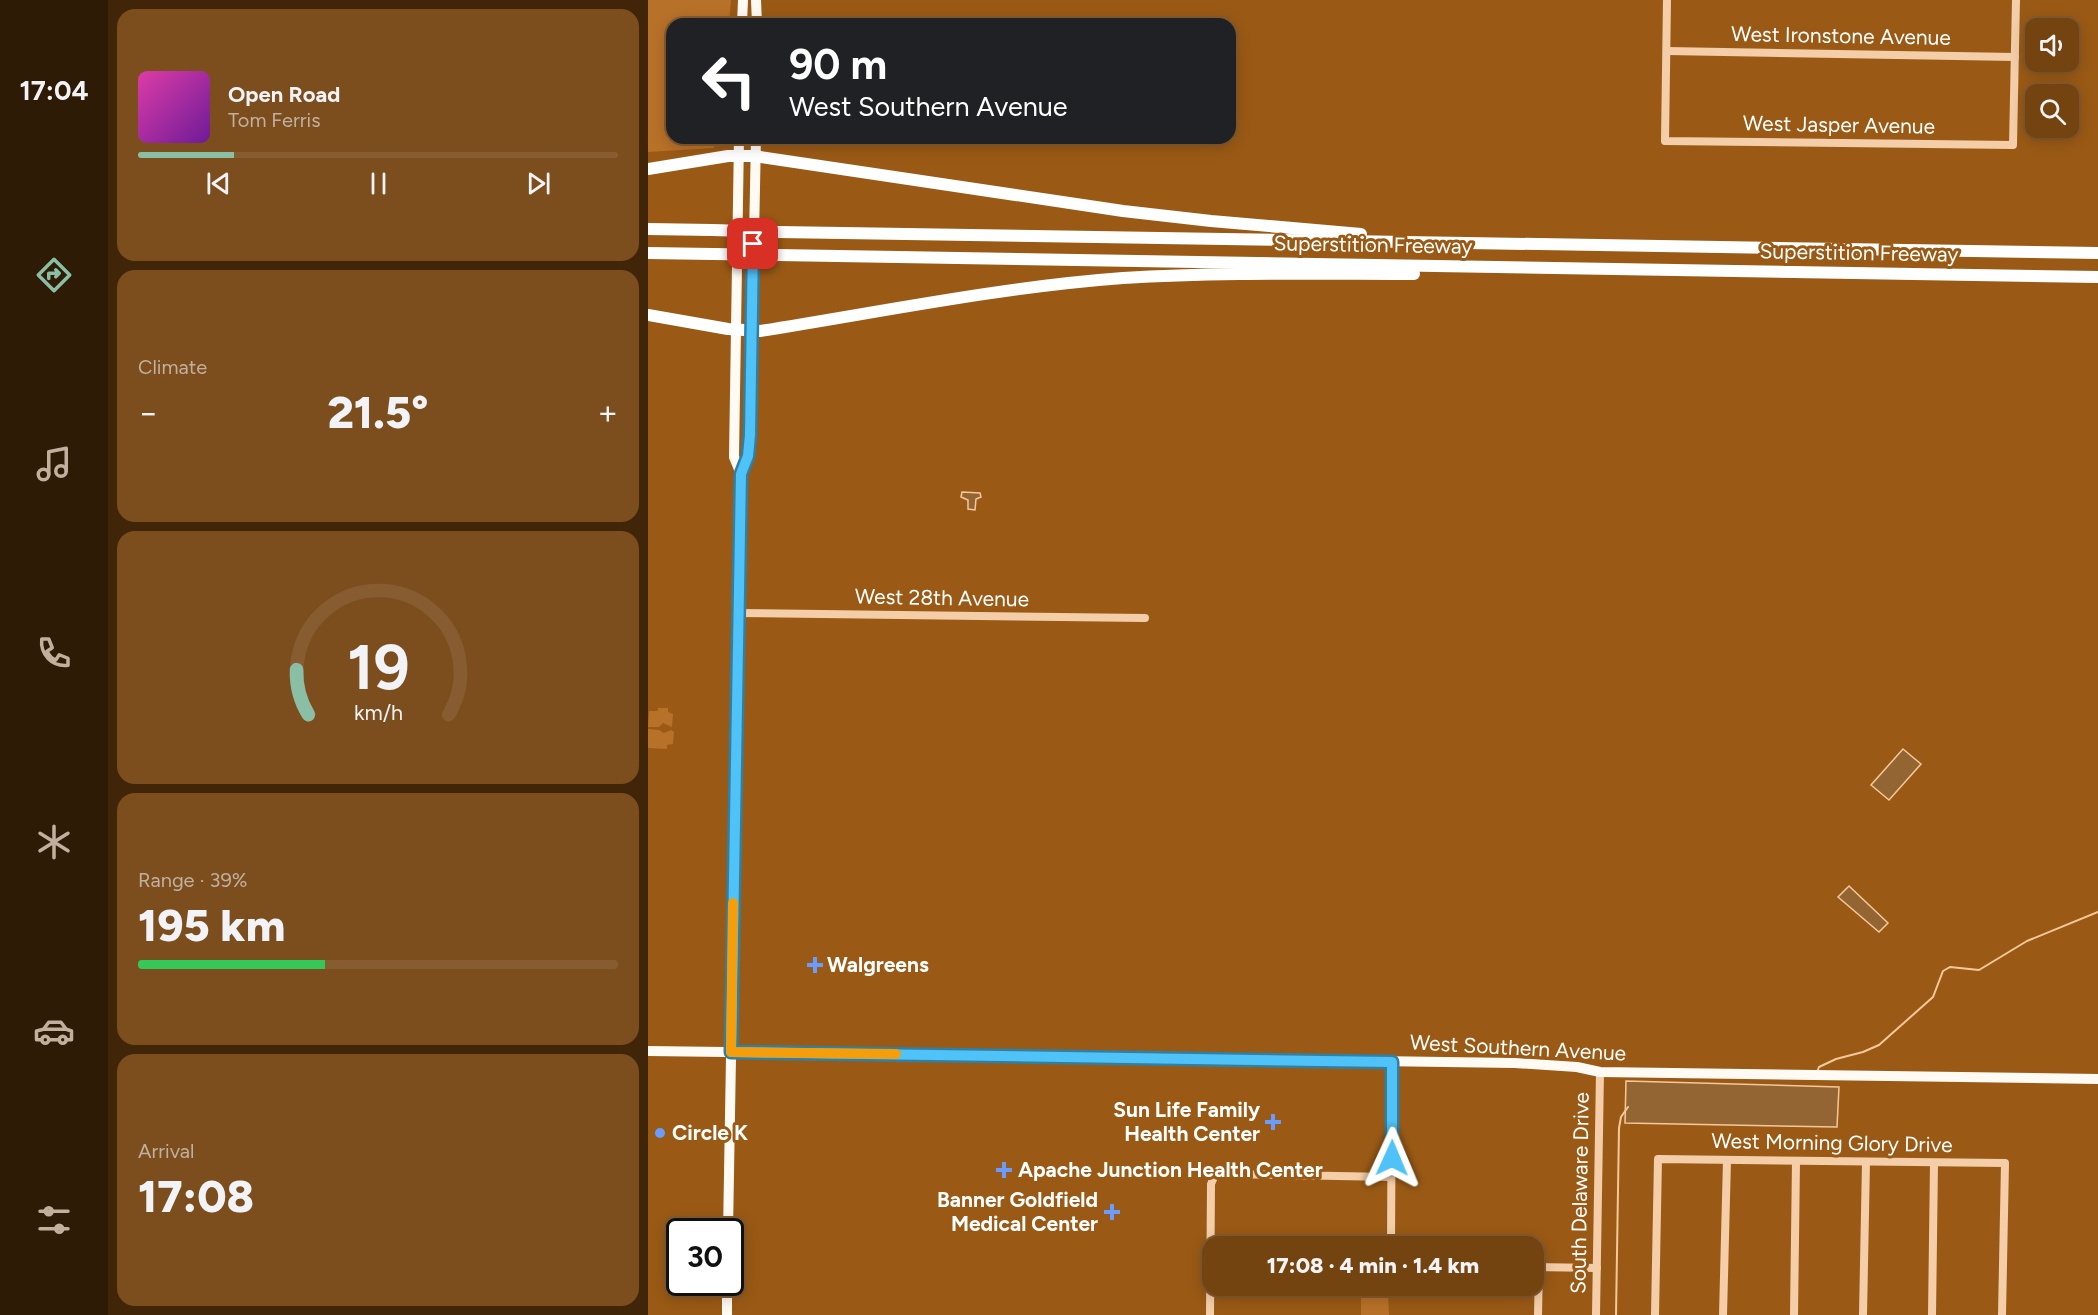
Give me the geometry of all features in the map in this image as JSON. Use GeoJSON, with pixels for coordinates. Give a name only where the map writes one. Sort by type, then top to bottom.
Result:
{"type":"FeatureCollection","features":[{"type":"Feature","properties":{"kind":"highway"},"geometry":{"type":"LineString","coordinates":[[648,169],[728,156],[754,156],[1123,211],[1443,242]]}},
{"type":"Feature","properties":{"kind":"highway","name":"Superstition Freeway"},"geometry":{"type":"LineString","coordinates":[[648,229],[2098,253]]}},
{"type":"Feature","properties":{"kind":"highway","name":"Superstition Freeway"},"geometry":{"type":"LineString","coordinates":[[648,253],[2098,277]]}},
{"type":"Feature","properties":{"kind":"highway"},"geometry":{"type":"LineString","coordinates":[[648,315],[760,331],[985,294],[1123,278],[1434,273],[1529,267]]}},
{"type":"Feature","properties":{"kind":"main road"},"geometry":{"type":"LineString","coordinates":[[742,18],[743,0]]}},
{"type":"Feature","properties":{"kind":"main road"},"geometry":{"type":"LineString","coordinates":[[756,0],[757,18]]}},
{"type":"Feature","properties":{"kind":"main road"},"geometry":{"type":"LineString","coordinates":[[739,144],[734,329],[734,457],[741,474]]}},
{"type":"Feature","properties":{"kind":"main road"},"geometry":{"type":"LineString","coordinates":[[728,1218],[741,474],[748,456],[750,435],[755,144]]}},
{"type":"Feature","properties":{"kind":"main road","name":"West Southern Avenue"},"geometry":{"type":"LineString","coordinates":[[648,1051],[1545,1064],[1600,1072],[2098,1079]]}},
{"type":"Feature","properties":{"kind":"main road"},"geometry":{"type":"LineString","coordinates":[[727,1296],[727,1315]]}},
{"type":"Feature","properties":{"kind":"street"},"geometry":{"type":"LineString","coordinates":[[1667,0],[1667,51]]}},
{"type":"Feature","properties":{"kind":"street"},"geometry":{"type":"LineString","coordinates":[[2015,57],[2016,0]]}},
{"type":"Feature","properties":{"kind":"street","name":"West Ironstone Avenue"},"geometry":{"type":"LineString","coordinates":[[1667,51],[2015,57]]}},
{"type":"Feature","properties":{"kind":"street","name":"West Jasper Avenue"},"geometry":{"type":"LineString","coordinates":[[1667,51],[1665,141],[2013,145],[2015,57]]}},
{"type":"Feature","properties":{"kind":"street","name":"West 28th Avenue"},"geometry":{"type":"LineString","coordinates":[[738,613],[1145,618]]}},
{"type":"Feature","properties":{"kind":"street"},"geometry":{"type":"LineString","coordinates":[[1391,1236],[1392,1062]]}},
{"type":"Feature","properties":{"kind":"street","name":"South Delaware Drive"},"geometry":{"type":"LineString","coordinates":[[1596,1315],[1600,1072]]}},
{"type":"Feature","properties":{"kind":"street","name":"West Morning Glory Drive"},"geometry":{"type":"LineString","coordinates":[[1655,1315],[1658,1159],[2005,1163],[2002,1315]]}},
{"type":"Feature","properties":{"kind":"street"},"geometry":{"type":"LineString","coordinates":[[1724,1315],[1727,1160]]}},
{"type":"Feature","properties":{"kind":"street"},"geometry":{"type":"LineString","coordinates":[[1794,1315],[1796,1161]]}},
{"type":"Feature","properties":{"kind":"street"},"geometry":{"type":"LineString","coordinates":[[1863,1315],[1866,1162]]}},
{"type":"Feature","properties":{"kind":"street"},"geometry":{"type":"LineString","coordinates":[[1932,1315],[1934,1162]]}},
{"type":"Feature","properties":{"kind":"street"},"geometry":{"type":"LineString","coordinates":[[1211,1236],[1211,1184],[1215,1175],[1392,1177]]}},
{"type":"Feature","properties":{"kind":"street"},"geometry":{"type":"LineString","coordinates":[[1544,1267],[1597,1268]]}},
{"type":"Feature","properties":{"kind":"street"},"geometry":{"type":"LineString","coordinates":[[1210,1296],[1210,1315]]}},
{"type":"Feature","properties":{"kind":"street"},"geometry":{"type":"LineString","coordinates":[[1537,1296],[1538,1315]]}},
{"type":"Feature","properties":{"kind":"shaded area"},"geometry":{"type":"Polygon","coordinates":[[[648,0],[731,0],[730,18],[666,18],[666,144],[714,144],[714,148],[648,152],[648,0]]]}},
{"type":"Feature","properties":{"kind":"shaded area"},"geometry":{"type":"Polygon","coordinates":[[[962,492],[980,493],[981,497],[976,499],[975,510],[968,509],[968,500],[961,497],[962,492]]]}},
{"type":"Feature","properties":{"kind":"shaded area"},"geometry":{"type":"Polygon","coordinates":[[[658,708],[668,708],[668,712],[673,714],[672,727],[663,723],[659,727],[648,727],[649,711],[658,711],[658,708]]]}},
{"type":"Feature","properties":{"kind":"shaded area"},"geometry":{"type":"Polygon","coordinates":[[[648,729],[664,733],[671,730],[674,732],[673,744],[667,745],[667,749],[648,748],[648,729]]]}},
{"type":"Feature","properties":{"kind":"shaded area"},"geometry":{"type":"Polygon","coordinates":[[[1903,749],[1921,764],[1889,800],[1871,785],[1903,749]]]}},
{"type":"Feature","properties":{"kind":"shaded area"},"geometry":{"type":"Polygon","coordinates":[[[1849,886],[1888,923],[1879,932],[1838,897],[1849,886]]]}},
{"type":"Feature","properties":{"kind":"shaded area"},"geometry":{"type":"Polygon","coordinates":[[[1626,1081],[1839,1087],[1837,1127],[1625,1123],[1626,1081]]]}},
{"type":"Feature","properties":{"kind":"shaded area"},"geometry":{"type":"Polygon","coordinates":[[[1388,1296],[1389,1315],[1361,1315],[1361,1297],[1388,1296]]]}},
{"type":"Feature","properties":{"kind":"waterway"},"geometry":{"type":"LineString","coordinates":[[1817,1072],[1819,1067],[1836,1059],[1879,1045],[1933,997],[1943,971],[1950,967],[1979,970],[2027,941],[2098,912]]}},
{"type":"Feature","properties":{"kind":"waterway"},"geometry":{"type":"LineString","coordinates":[[1616,1315],[1619,1128],[1621,1117],[1628,1107]]}},
{"type":"Feature","properties":{"kind":"slow traffic"},"geometry":{"type":"LineString","coordinates":[[733,903],[731,1052],[896,1054]]}},
{"type":"Feature","properties":{"kind":"place","name":"Walgreens"},"geometry":{"type":"Point","coordinates":[815,965]}},
{"type":"Feature","properties":{"kind":"place","name":"Sun Life Family Health Center"},"geometry":{"type":"Point","coordinates":[1273,1122]}},
{"type":"Feature","properties":{"kind":"place","name":"Circle K"},"geometry":{"type":"Point","coordinates":[660,1133]}},
{"type":"Feature","properties":{"kind":"place","name":"Apache Junction Health Center"},"geometry":{"type":"Point","coordinates":[1004,1170]}},
{"type":"Feature","properties":{"kind":"place","name":"Banner Goldfield Medical Center"},"geometry":{"type":"Point","coordinates":[1112,1212]}},
{"type":"Feature","properties":{"kind":"route"},"geometry":{"type":"LineString","coordinates":[[753,244],[750,435],[748,456],[741,474],[731,1052],[1392,1062],[1392,1158]]}}]}
